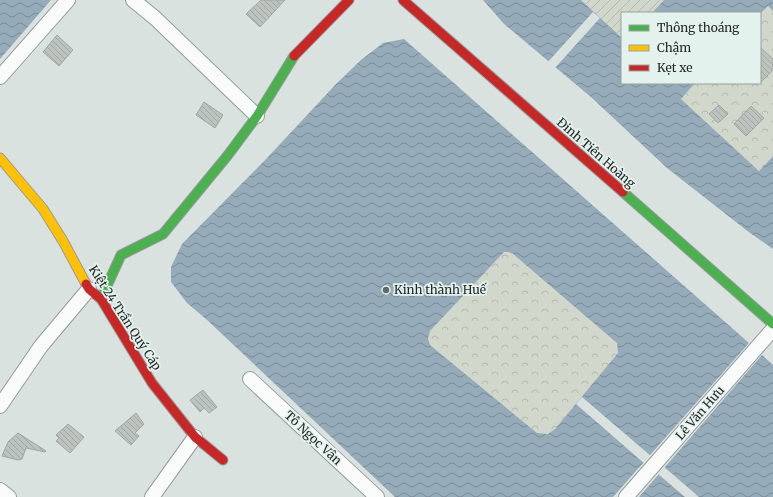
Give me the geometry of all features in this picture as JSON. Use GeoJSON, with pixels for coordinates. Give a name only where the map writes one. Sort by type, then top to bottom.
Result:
{"type":"FeatureCollection","features":[{"type":"Feature","properties":{"kind":"street"},"geometry":{"type":"LineString","coordinates":[[0,77],[68,0]]}},
{"type":"Feature","properties":{"kind":"street"},"geometry":{"type":"LineString","coordinates":[[133,0],[155,18],[257,116]]}},
{"type":"Feature","properties":{"kind":"street"},"geometry":{"type":"LineString","coordinates":[[101,299],[121,255],[164,234],[257,116],[295,55],[350,0]]}},
{"type":"Feature","properties":{"kind":"street","name":"Đinh Tiên Hoàng"},"geometry":{"type":"LineString","coordinates":[[403,0],[773,324]]}},
{"type":"Feature","properties":{"kind":"street","name":"Kiệt 24 Trần Quý Cáp"},"geometry":{"type":"LineString","coordinates":[[0,158],[43,209],[63,241],[89,289],[101,299],[152,383],[177,412],[195,437],[224,460]]}},
{"type":"Feature","properties":{"kind":"street"},"geometry":{"type":"LineString","coordinates":[[0,406],[41,346],[89,289]]}},
{"type":"Feature","properties":{"kind":"street","name":"Lê Văn Hưu"},"geometry":{"type":"LineString","coordinates":[[626,497],[773,329]]}},
{"type":"Feature","properties":{"kind":"street","name":"Tô Ngọc Vân"},"geometry":{"type":"LineString","coordinates":[[250,379],[377,497]]}},
{"type":"Feature","properties":{"kind":"street"},"geometry":{"type":"LineString","coordinates":[[152,497],[195,437]]}},
{"type":"Feature","properties":{"kind":"street"},"geometry":{"type":"LineString","coordinates":[[0,490],[9,497]]}},
{"type":"Feature","properties":{"kind":"green space"},"geometry":{"type":"Polygon","coordinates":[[[581,0],[664,0],[653,12],[621,12],[621,37],[581,0]]]}},
{"type":"Feature","properties":{"kind":"green space"},"geometry":{"type":"Polygon","coordinates":[[[768,6],[773,11],[773,156],[759,171],[681,99],[694,84],[761,84],[761,13],[768,6]]]}},
{"type":"Feature","properties":{"kind":"green space"},"geometry":{"type":"Polygon","coordinates":[[[507,251],[513,254],[617,343],[618,353],[555,429],[548,434],[537,433],[430,345],[428,339],[430,331],[504,252],[507,251]]]}},
{"type":"Feature","properties":{"kind":"water"},"geometry":{"type":"Polygon","coordinates":[[[0,0],[51,0],[0,59],[0,0]]]}},
{"type":"Feature","properties":{"kind":"water"},"geometry":{"type":"Polygon","coordinates":[[[483,0],[581,0],[621,37],[621,84],[694,84],[681,99],[759,171],[773,156],[773,249],[750,233],[667,168],[592,98],[504,24],[483,0]]]}},
{"type":"Feature","properties":{"kind":"water"},"geometry":{"type":"Polygon","coordinates":[[[664,0],[773,0],[773,11],[768,6],[761,13],[653,12],[664,0]]]}},
{"type":"Feature","properties":{"kind":"water"},"geometry":{"type":"Polygon","coordinates":[[[404,39],[749,343],[613,497],[395,497],[206,319],[187,303],[171,282],[171,267],[182,244],[268,157],[336,84],[361,60],[383,43],[404,39]],[[504,252],[430,331],[428,339],[430,345],[537,433],[548,434],[555,429],[618,353],[617,343],[509,252],[504,252]]]}},
{"type":"Feature","properties":{"kind":"water"},"geometry":{"type":"Polygon","coordinates":[[[762,355],[773,365],[773,497],[639,497],[762,355]]]}},
{"type":"Feature","properties":{"kind":"pier"},"geometry":{"type":"Polygon","coordinates":[[[593,12],[600,18],[554,69],[547,63],[593,12]]]}},
{"type":"Feature","properties":{"kind":"pier"},"geometry":{"type":"Polygon","coordinates":[[[582,397],[652,457],[645,464],[576,404],[582,397]]]}},
{"type":"Feature","properties":{"kind":"pier"},"geometry":{"type":"Polygon","coordinates":[[[663,466],[699,497],[685,497],[657,473],[663,466]]]}},
{"type":"Feature","properties":{"kind":"building"},"geometry":{"type":"Polygon","coordinates":[[[261,0],[285,0],[260,27],[246,14],[261,0]]]}},
{"type":"Feature","properties":{"kind":"building"},"geometry":{"type":"Polygon","coordinates":[[[57,35],[73,50],[59,66],[43,52],[57,35]]]}},
{"type":"Feature","properties":{"kind":"building"},"geometry":{"type":"Polygon","coordinates":[[[761,48],[773,59],[773,70],[761,82],[761,48]]]}},
{"type":"Feature","properties":{"kind":"building"},"geometry":{"type":"Polygon","coordinates":[[[204,102],[223,115],[215,128],[196,115],[204,102]]]}},
{"type":"Feature","properties":{"kind":"building"},"geometry":{"type":"Polygon","coordinates":[[[719,105],[728,114],[718,123],[709,114],[719,105]]]}},
{"type":"Feature","properties":{"kind":"building"},"geometry":{"type":"Polygon","coordinates":[[[751,106],[764,118],[746,136],[734,124],[751,106]]]}},
{"type":"Feature","properties":{"kind":"building"},"geometry":{"type":"Polygon","coordinates":[[[203,390],[217,407],[209,413],[204,408],[200,412],[190,400],[203,390]]]}},
{"type":"Feature","properties":{"kind":"building"},"geometry":{"type":"Polygon","coordinates":[[[136,413],[144,424],[135,433],[139,436],[131,445],[115,431],[136,413]]]}},
{"type":"Feature","properties":{"kind":"building"},"geometry":{"type":"Polygon","coordinates":[[[68,424],[84,437],[70,453],[56,441],[59,438],[56,435],[68,424]]]}},
{"type":"Feature","properties":{"kind":"building"},"geometry":{"type":"Polygon","coordinates":[[[18,433],[46,451],[26,448],[22,459],[18,460],[2,456],[8,442],[18,433]]]}},
{"type":"Feature","properties":{"kind":"traffic: fast"},"geometry":{"type":"LineString","coordinates":[[101,299],[121,255],[163,234],[228,155],[257,116],[294,56]]}},
{"type":"Feature","properties":{"kind":"traffic: fast"},"geometry":{"type":"LineString","coordinates":[[623,192],[773,324]]}},
{"type":"Feature","properties":{"kind":"traffic: slow"},"geometry":{"type":"LineString","coordinates":[[0,158],[43,209],[63,241],[86,284]]}},
{"type":"Feature","properties":{"kind":"traffic: jam"},"geometry":{"type":"LineString","coordinates":[[294,56],[349,0]]}},
{"type":"Feature","properties":{"kind":"traffic: jam"},"geometry":{"type":"LineString","coordinates":[[403,0],[623,192]]}},
{"type":"Feature","properties":{"kind":"traffic: jam"},"geometry":{"type":"LineString","coordinates":[[86,284],[89,289],[101,299],[152,383],[195,437],[223,460]]}},
{"type":"Feature","properties":{"kind":"place","name":"Kinh thành Huế"},"geometry":{"type":"Point","coordinates":[386,290]}}]}
